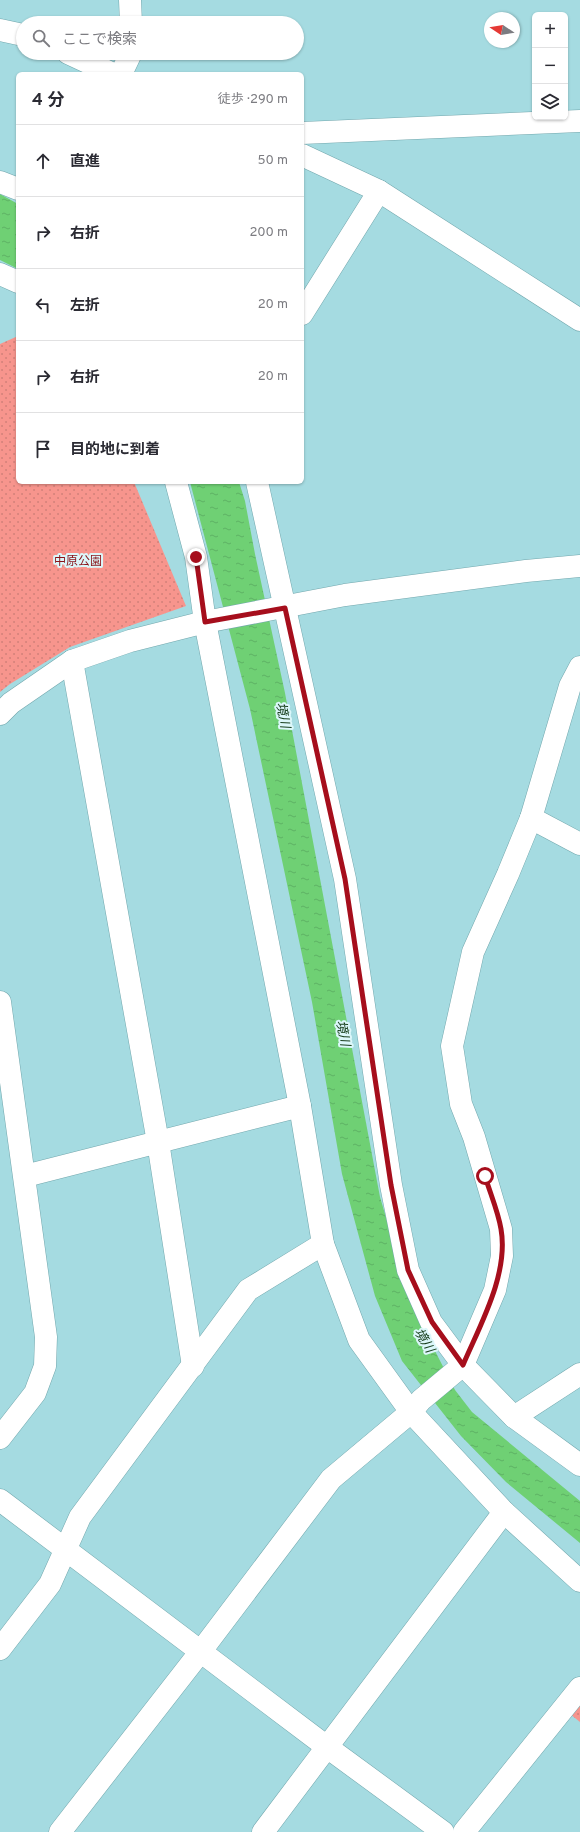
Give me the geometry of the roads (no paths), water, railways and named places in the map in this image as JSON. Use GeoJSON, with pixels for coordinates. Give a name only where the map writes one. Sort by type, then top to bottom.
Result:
{"type":"FeatureCollection","features":[{"type":"Feature","properties":{"kind":"street"},"geometry":{"type":"LineString","coordinates":[[130,0],[131,16]]}},
{"type":"Feature","properties":{"kind":"street"},"geometry":{"type":"LineString","coordinates":[[0,30],[16,33]]}},
{"type":"Feature","properties":{"kind":"street"},"geometry":{"type":"LineString","coordinates":[[83,60],[109,72]]}},
{"type":"Feature","properties":{"kind":"street"},"geometry":{"type":"LineString","coordinates":[[122,72],[128,60]]}},
{"type":"Feature","properties":{"kind":"street"},"geometry":{"type":"LineString","coordinates":[[304,133],[580,121]]}},
{"type":"Feature","properties":{"kind":"street"},"geometry":{"type":"LineString","coordinates":[[304,156],[379,191],[580,320]]}},
{"type":"Feature","properties":{"kind":"street"},"geometry":{"type":"LineString","coordinates":[[0,182],[16,189]]}},
{"type":"Feature","properties":{"kind":"street"},"geometry":{"type":"LineString","coordinates":[[304,311],[379,191]]}},
{"type":"Feature","properties":{"kind":"street"},"geometry":{"type":"LineString","coordinates":[[0,274],[16,281]]}},
{"type":"Feature","properties":{"kind":"street"},"geometry":{"type":"LineString","coordinates":[[177,484],[196,557],[210,621],[300,1106],[323,1244],[359,1340],[504,1512],[580,1581]]}},
{"type":"Feature","properties":{"kind":"street"},"geometry":{"type":"LineString","coordinates":[[258,484],[280,608],[345,879],[391,1185],[408,1270],[432,1322],[458,1369],[514,1417],[580,1464]]}},
{"type":"Feature","properties":{"kind":"street"},"geometry":{"type":"LineString","coordinates":[[0,714],[12,703],[72,661],[130,641],[210,621],[345,595],[526,571],[580,566]]}},
{"type":"Feature","properties":{"kind":"street"},"geometry":{"type":"LineString","coordinates":[[72,661],[158,1142],[193,1366]]}},
{"type":"Feature","properties":{"kind":"street"},"geometry":{"type":"LineString","coordinates":[[60,1832],[201,1651],[331,1479],[458,1369],[495,1290],[502,1256],[501,1229],[474,1137],[461,1104],[452,1046],[473,952],[508,874],[530,818],[575,688],[580,667]]}},
{"type":"Feature","properties":{"kind":"street"},"geometry":{"type":"LineString","coordinates":[[530,818],[580,844]]}},
{"type":"Feature","properties":{"kind":"street"},"geometry":{"type":"LineString","coordinates":[[0,1002],[46,1337],[45,1366],[35,1393],[0,1438]]}},
{"type":"Feature","properties":{"kind":"street"},"geometry":{"type":"LineString","coordinates":[[25,1176],[300,1106]]}},
{"type":"Feature","properties":{"kind":"street"},"geometry":{"type":"LineString","coordinates":[[0,1649],[50,1584],[80,1517],[248,1290],[323,1244]]}},
{"type":"Feature","properties":{"kind":"street"},"geometry":{"type":"LineString","coordinates":[[514,1417],[580,1374]]}},
{"type":"Feature","properties":{"kind":"street"},"geometry":{"type":"LineString","coordinates":[[0,1500],[327,1747],[443,1832]]}},
{"type":"Feature","properties":{"kind":"street"},"geometry":{"type":"LineString","coordinates":[[264,1832],[504,1512]]}},
{"type":"Feature","properties":{"kind":"street"},"geometry":{"type":"LineString","coordinates":[[464,1832],[580,1688]]}},
{"type":"Feature","properties":{"kind":"water"},"geometry":{"type":"Polygon","coordinates":[[[0,194],[16,203],[16,268],[0,260],[0,194]]]}},
{"type":"Feature","properties":{"kind":"water","name":"境川"},"geometry":{"type":"Polygon","coordinates":[[[191,484],[240,484],[245,501],[285,693],[380,1197],[412,1306],[455,1390],[472,1412],[580,1501],[580,1543],[506,1482],[461,1436],[402,1361],[375,1296],[342,1174],[312,1002],[250,709],[191,484]]]}},
{"type":"Feature","properties":{"kind":"park label","name":"中原公園"},"geometry":{"type":"Point","coordinates":[78,561]}}]}
